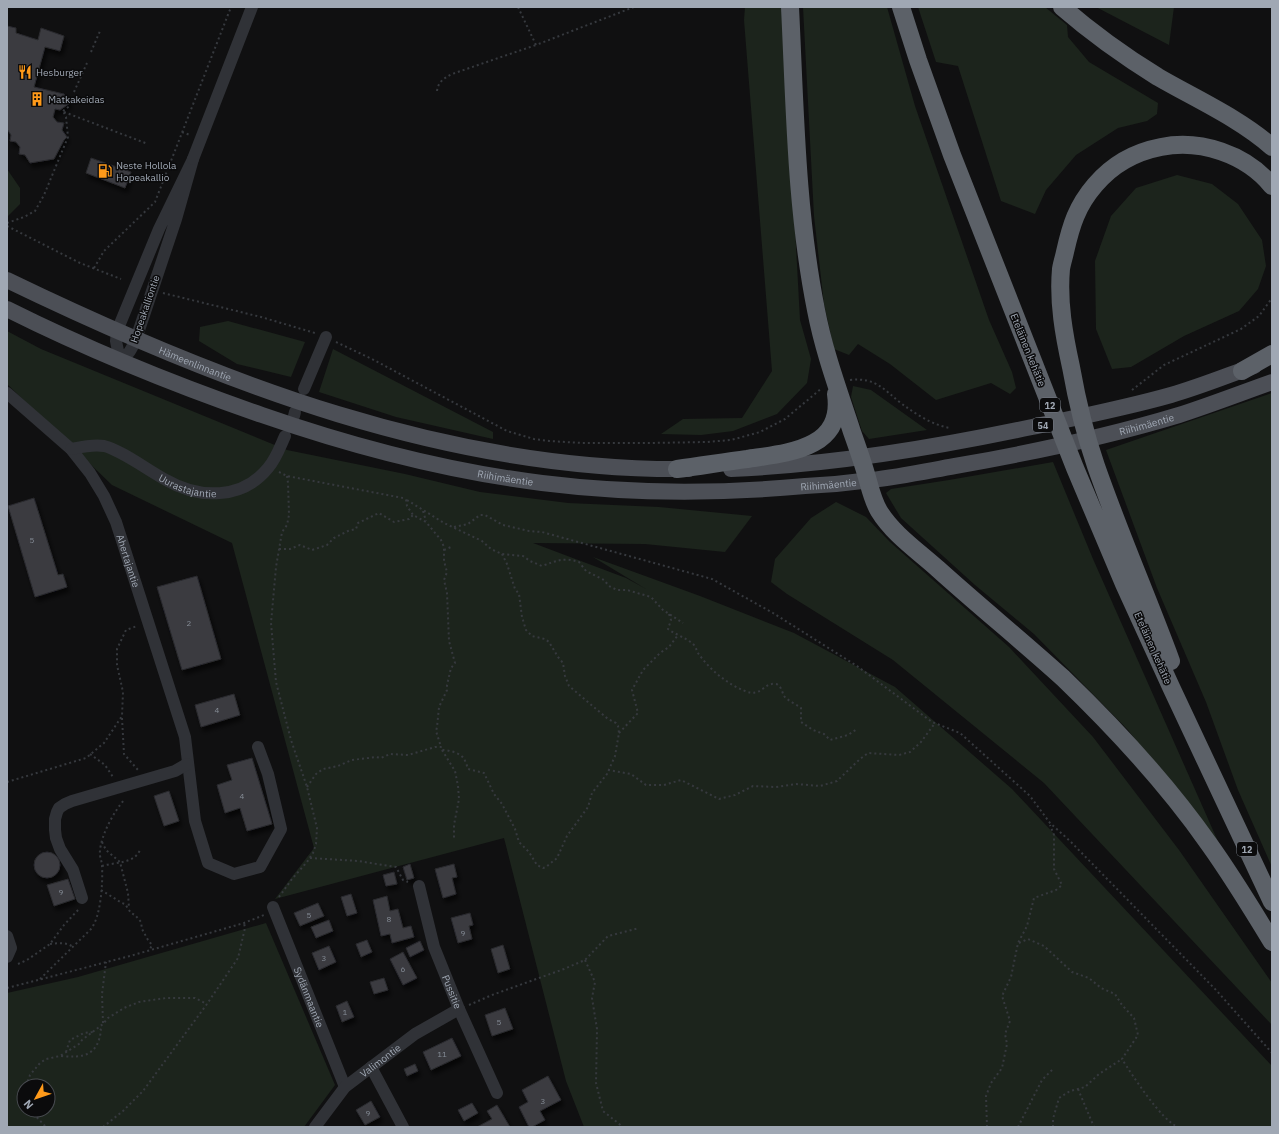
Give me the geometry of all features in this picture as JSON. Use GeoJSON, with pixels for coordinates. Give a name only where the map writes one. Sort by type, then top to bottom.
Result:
{"type":"FeatureCollection","features":[{"type":"Feature","properties":{"kind":"highway"},"geometry":{"type":"LineString","coordinates":[[790,7],[796,147],[808,266],[816,314],[834,380],[861,458],[872,496],[879,511],[892,527],[938,569],[1030,648],[1063,679],[1095,710],[1147,767],[1185,812],[1209,844],[1272,942]]}},
{"type":"Feature","properties":{"kind":"highway","name":"Eteläinen kehätie"},"geometry":{"type":"LineString","coordinates":[[901,7],[952,155],[1073,461],[1124,584],[1222,794]]}},
{"type":"Feature","properties":{"kind":"highway"},"geometry":{"type":"LineString","coordinates":[[1062,7],[1086,27],[1131,60],[1241,124],[1272,147]]}},
{"type":"Feature","properties":{"kind":"highway"},"geometry":{"type":"LineString","coordinates":[[1222,794],[1162,635],[1132,565],[1096,465],[1084,424],[1065,338],[1061,302],[1061,269],[1073,221],[1080,206],[1092,189],[1110,170],[1132,156],[1147,150],[1176,145],[1206,147],[1234,157],[1252,168],[1272,186]]}},
{"type":"Feature","properties":{"kind":"highway"},"geometry":{"type":"LineString","coordinates":[[1242,371],[1272,354]]}},
{"type":"Feature","properties":{"kind":"highway"},"geometry":{"type":"LineString","coordinates":[[677,469],[784,454],[809,447],[828,432],[833,423],[837,410],[834,380]]}},
{"type":"Feature","properties":{"kind":"highway","name":"12"},"geometry":{"type":"LineString","coordinates":[[1222,794],[1272,902]]}},
{"type":"Feature","properties":{"kind":"main road","name":"Hämeenlinnantie"},"geometry":{"type":"LineString","coordinates":[[7,280],[117,331],[246,383],[389,430],[482,450],[549,461],[628,468],[677,469]]}},
{"type":"Feature","properties":{"kind":"main road"},"geometry":{"type":"LineString","coordinates":[[7,309],[120,361]]}},
{"type":"Feature","properties":{"kind":"main road","name":"54"},"geometry":{"type":"LineString","coordinates":[[861,458],[961,442],[1127,399],[1171,395],[1272,360]]}},
{"type":"Feature","properties":{"kind":"main road","name":"Riihimäentie"},"geometry":{"type":"LineString","coordinates":[[120,361],[220,401],[335,440],[423,463],[543,483],[668,492],[725,492],[868,481],[968,464],[1052,448],[1129,429],[1182,414],[1272,382]]}},
{"type":"Feature","properties":{"kind":"main road"},"geometry":{"type":"LineString","coordinates":[[677,469],[776,466],[861,458]]}},
{"type":"Feature","properties":{"kind":"street","name":"Hopeakalliontie"},"geometry":{"type":"LineString","coordinates":[[193,159],[176,219],[136,339],[132,350],[120,361],[116,341],[117,331],[159,229],[193,159],[252,7]]}},
{"type":"Feature","properties":{"kind":"street"},"geometry":{"type":"LineString","coordinates":[[304,389],[326,337]]}},
{"type":"Feature","properties":{"kind":"street","name":"Ahertajantie"},"geometry":{"type":"LineString","coordinates":[[7,393],[71,449],[90,473],[104,496],[116,522],[185,737],[187,764],[195,821],[208,863],[234,874],[260,867],[281,829],[268,774],[258,747]]}},
{"type":"Feature","properties":{"kind":"street","name":"Uurastajantie"},"geometry":{"type":"LineString","coordinates":[[71,449],[89,446],[104,446],[120,453],[167,481],[198,492],[226,494],[242,488],[256,480],[269,468],[285,436]]}},
{"type":"Feature","properties":{"kind":"street"},"geometry":{"type":"LineString","coordinates":[[83,901],[73,870],[64,857],[56,838],[55,819],[59,808],[72,801],[174,770],[187,764]]}},
{"type":"Feature","properties":{"kind":"street","name":"Pussitie"},"geometry":{"type":"LineString","coordinates":[[419,886],[434,947],[459,1009],[497,1093]]}},
{"type":"Feature","properties":{"kind":"street","name":"Sydänmaantie"},"geometry":{"type":"LineString","coordinates":[[273,907],[345,1087]]}},
{"type":"Feature","properties":{"kind":"street"},"geometry":{"type":"LineString","coordinates":[[7,936],[11,948],[11,960]]}},
{"type":"Feature","properties":{"kind":"street","name":"Valimontie"},"geometry":{"type":"LineString","coordinates":[[315,1127],[345,1087],[415,1034],[459,1009]]}},
{"type":"Feature","properties":{"kind":"street"},"geometry":{"type":"LineString","coordinates":[[371,1066],[403,1127]]}},
{"type":"Feature","properties":{"kind":"path"},"geometry":{"type":"LineString","coordinates":[[94,268],[104,251],[155,202],[231,7]]}},
{"type":"Feature","properties":{"kind":"path"},"geometry":{"type":"LineString","coordinates":[[518,7],[536,45]]}},
{"type":"Feature","properties":{"kind":"path"},"geometry":{"type":"LineString","coordinates":[[437,90],[438,85],[446,77],[452,74],[536,45],[634,7]]}},
{"type":"Feature","properties":{"kind":"path"},"geometry":{"type":"LineString","coordinates":[[91,52],[100,31]]}},
{"type":"Feature","properties":{"kind":"path"},"geometry":{"type":"LineString","coordinates":[[74,92],[87,63]]}},
{"type":"Feature","properties":{"kind":"path"},"geometry":{"type":"LineString","coordinates":[[63,111],[71,105]]}},
{"type":"Feature","properties":{"kind":"path"},"geometry":{"type":"LineString","coordinates":[[7,225],[35,210],[44,195],[68,137],[66,117],[63,111]]}},
{"type":"Feature","properties":{"kind":"path"},"geometry":{"type":"LineString","coordinates":[[63,111],[148,144]]}},
{"type":"Feature","properties":{"kind":"path"},"geometry":{"type":"LineString","coordinates":[[7,225],[80,263],[121,279]]}},
{"type":"Feature","properties":{"kind":"path"},"geometry":{"type":"LineString","coordinates":[[158,291],[288,324],[326,337],[507,431],[534,439],[582,443],[706,442],[732,440],[760,432],[785,419],[815,393],[834,380],[862,380],[881,386],[916,413],[939,426],[951,428]]}},
{"type":"Feature","properties":{"kind":"path"},"geometry":{"type":"LineString","coordinates":[[1127,399],[1135,388],[1164,365],[1241,329],[1259,316],[1272,298]]}},
{"type":"Feature","properties":{"kind":"path"},"geometry":{"type":"LineString","coordinates":[[269,468],[287,476],[400,497],[444,523],[482,541],[488,548],[502,554],[523,556],[530,562],[542,566],[551,561],[561,559],[579,562],[586,571],[604,580],[609,586],[617,590],[627,590],[652,598],[663,610],[683,623]]}},
{"type":"Feature","properties":{"kind":"path"},"geometry":{"type":"LineString","coordinates":[[7,988],[106,962],[244,923],[262,916],[273,907],[292,879],[310,858],[316,844],[317,828],[307,787],[291,740],[276,682],[271,623],[278,549],[282,532],[287,525],[289,515],[287,476]]}},
{"type":"Feature","properties":{"kind":"path"},"geometry":{"type":"LineString","coordinates":[[406,500],[407,506],[412,515],[426,522],[441,540],[444,550],[444,562],[447,572],[444,580],[447,593],[449,641],[455,663],[451,668],[447,690],[439,707],[436,731],[442,749],[455,771],[458,786],[454,838]]}},
{"type":"Feature","properties":{"kind":"path"},"geometry":{"type":"LineString","coordinates":[[423,511],[426,522]]}},
{"type":"Feature","properties":{"kind":"path"},"geometry":{"type":"LineString","coordinates":[[278,549],[290,549],[300,546],[312,550],[327,545],[334,538],[356,529],[358,523],[379,513],[394,522],[409,519],[412,515]]}},
{"type":"Feature","properties":{"kind":"path"},"geometry":{"type":"LineString","coordinates":[[454,527],[468,524],[480,515],[485,515],[504,525],[529,531],[542,532],[712,579],[773,612],[857,666],[935,723],[960,732],[1030,796],[1050,823],[1075,846],[1216,990],[1272,1053]]}},
{"type":"Feature","properties":{"kind":"path"},"geometry":{"type":"LineString","coordinates":[[444,550],[451,547]]}},
{"type":"Feature","properties":{"kind":"path"},"geometry":{"type":"LineString","coordinates":[[307,787],[316,774],[323,769],[338,766],[352,760],[376,757],[382,758],[390,754],[408,756],[435,748],[453,752],[462,756],[468,769],[484,773],[494,794],[502,804],[515,829],[519,842],[529,852],[537,865],[543,868],[549,865],[556,858],[567,836],[588,807],[592,794],[608,770],[615,756],[619,733],[618,726],[569,686],[565,676],[563,663],[549,642],[545,639],[532,636],[526,630],[522,617],[518,592],[515,589],[507,564],[502,554]]}},
{"type":"Feature","properties":{"kind":"path"},"geometry":{"type":"LineString","coordinates":[[669,613],[671,620],[668,629],[694,646],[699,654],[718,675],[746,692],[752,693],[757,693],[768,685],[777,684],[780,686],[786,698],[801,708],[801,722],[812,730],[824,734],[830,740],[848,735],[857,729]]}},
{"type":"Feature","properties":{"kind":"path"},"geometry":{"type":"LineString","coordinates":[[39,980],[94,926],[98,912],[101,890],[102,866],[100,850],[106,829],[116,810],[145,779],[124,754],[122,716],[123,692],[117,664],[117,649],[126,630],[147,621]]}},
{"type":"Feature","properties":{"kind":"path"},"geometry":{"type":"LineString","coordinates":[[619,733],[638,713],[632,690],[643,670],[660,653],[669,647],[678,635]]}},
{"type":"Feature","properties":{"kind":"path"},"geometry":{"type":"LineString","coordinates":[[7,782],[86,758],[104,743],[122,716]]}},
{"type":"Feature","properties":{"kind":"path"},"geometry":{"type":"LineString","coordinates":[[608,770],[631,774],[646,785],[664,786],[681,780],[720,800],[735,795],[753,786],[776,787],[796,784],[820,786],[837,781],[860,759],[868,754],[899,755],[910,752],[921,742],[935,723]]}},
{"type":"Feature","properties":{"kind":"path"},"geometry":{"type":"LineString","coordinates":[[90,754],[105,765],[122,786]]}},
{"type":"Feature","properties":{"kind":"path"},"geometry":{"type":"LineString","coordinates":[[987,1127],[986,1096],[991,1083],[1002,1068],[1007,1044],[1005,1034],[1010,1021],[1002,996],[1011,977],[1018,943],[1027,926],[1034,898],[1056,890],[1062,885],[1054,869],[1054,835],[1050,823]]}},
{"type":"Feature","properties":{"kind":"path"},"geometry":{"type":"LineString","coordinates":[[102,842],[106,850],[120,862],[128,893],[129,912]]}},
{"type":"Feature","properties":{"kind":"path"},"geometry":{"type":"LineString","coordinates":[[102,866],[135,858],[140,850]]}},
{"type":"Feature","properties":{"kind":"path"},"geometry":{"type":"LineString","coordinates":[[310,858],[358,861],[396,867],[403,880],[419,886]]}},
{"type":"Feature","properties":{"kind":"path"},"geometry":{"type":"LineString","coordinates":[[101,890],[125,904],[129,912],[136,915],[152,945],[150,949]]}},
{"type":"Feature","properties":{"kind":"path"},"geometry":{"type":"LineString","coordinates":[[11,960],[27,960],[50,944],[83,901]]}},
{"type":"Feature","properties":{"kind":"path"},"geometry":{"type":"LineString","coordinates":[[103,1127],[123,1112],[143,1092],[207,1004],[238,958],[245,928],[244,923]]}},
{"type":"Feature","properties":{"kind":"path"},"geometry":{"type":"LineString","coordinates":[[459,1009],[492,994],[564,969],[585,960],[608,936],[639,928]]}},
{"type":"Feature","properties":{"kind":"path"},"geometry":{"type":"LineString","coordinates":[[1018,943],[1028,939],[1044,946],[1072,972],[1090,978],[1101,988],[1115,994],[1122,1005],[1134,1018],[1138,1035],[1122,1059],[1099,1074],[1085,1087],[1070,1091],[1059,1098],[1054,1119],[1054,1127]]}},
{"type":"Feature","properties":{"kind":"path"},"geometry":{"type":"LineString","coordinates":[[50,944],[70,944],[73,947]]}},
{"type":"Feature","properties":{"kind":"path"},"geometry":{"type":"LineString","coordinates":[[585,960],[595,982],[592,998],[597,1029],[596,1082],[603,1111],[623,1127]]}},
{"type":"Feature","properties":{"kind":"path"},"geometry":{"type":"LineString","coordinates":[[103,1024],[102,994],[106,962]]}},
{"type":"Feature","properties":{"kind":"path"},"geometry":{"type":"LineString","coordinates":[[60,1056],[79,1044],[108,1018],[124,1008],[139,1002],[166,998],[195,998],[207,1004]]}},
{"type":"Feature","properties":{"kind":"path"},"geometry":{"type":"LineString","coordinates":[[29,1078],[40,1063],[46,1059],[60,1056],[72,1057],[89,1054],[99,1041],[101,1030],[99,1027]]}},
{"type":"Feature","properties":{"kind":"path"},"geometry":{"type":"LineString","coordinates":[[65,1053],[70,1040],[84,1033],[93,1032]]}},
{"type":"Feature","properties":{"kind":"path"},"geometry":{"type":"LineString","coordinates":[[1122,1059],[1136,1082],[1173,1125],[1178,1127]]}},
{"type":"Feature","properties":{"kind":"path"},"geometry":{"type":"LineString","coordinates":[[1018,1127],[1042,1080],[1054,1068]]}},
{"type":"Feature","properties":{"kind":"path"},"geometry":{"type":"LineString","coordinates":[[1078,1089],[1094,1127]]}},
{"type":"Feature","properties":{"kind":"path"},"geometry":{"type":"LineString","coordinates":[[38,1118],[46,1127]]}},
{"type":"Feature","properties":{"kind":"shaded area"},"geometry":{"type":"Polygon","coordinates":[[[745,7],[783,7],[800,320],[811,359],[807,383],[777,414],[733,431],[701,435],[661,434],[683,419],[742,418],[772,371],[744,20],[745,7]]]}},
{"type":"Feature","properties":{"kind":"shaded area"},"geometry":{"type":"Polygon","coordinates":[[[803,7],[887,7],[915,106],[989,320],[1012,372],[1016,388],[1010,394],[991,383],[936,400],[890,364],[858,344],[849,355],[834,349],[824,304],[814,216],[803,7]]]}},
{"type":"Feature","properties":{"kind":"shaded area"},"geometry":{"type":"Polygon","coordinates":[[[918,7],[1045,7],[1067,25],[1068,37],[1089,62],[1158,103],[1157,114],[1147,121],[1118,128],[1076,155],[1046,190],[1035,214],[1001,201],[958,66],[936,62],[918,7]]]}},
{"type":"Feature","properties":{"kind":"shaded area"},"geometry":{"type":"Polygon","coordinates":[[[1096,7],[1174,7],[1169,45],[1096,7]]]}},
{"type":"Feature","properties":{"kind":"shaded area"},"geometry":{"type":"Polygon","coordinates":[[[7,169],[20,188],[20,204],[7,217],[7,169]]]}},
{"type":"Feature","properties":{"kind":"shaded area"},"geometry":{"type":"Polygon","coordinates":[[[1177,175],[1212,184],[1238,204],[1262,240],[1266,266],[1258,289],[1239,311],[1184,336],[1131,367],[1112,369],[1096,329],[1095,261],[1111,216],[1136,188],[1177,175]]]}},
{"type":"Feature","properties":{"kind":"shaded area"},"geometry":{"type":"Polygon","coordinates":[[[228,321],[305,342],[291,377],[237,364],[199,341],[200,327],[228,321]]]}},
{"type":"Feature","properties":{"kind":"shaded area"},"geometry":{"type":"Polygon","coordinates":[[[7,331],[41,349],[287,450],[405,474],[480,492],[568,503],[659,507],[752,516],[725,552],[645,544],[533,543],[626,578],[646,589],[593,557],[700,596],[794,633],[895,687],[1012,789],[1272,1066],[1272,1127],[584,1127],[566,1081],[504,838],[275,899],[314,848],[232,543],[112,485],[7,384],[7,331]]]}},
{"type":"Feature","properties":{"kind":"shaded area"},"geometry":{"type":"Polygon","coordinates":[[[333,349],[493,432],[493,439],[396,417],[319,392],[333,349]]]}},
{"type":"Feature","properties":{"kind":"shaded area"},"geometry":{"type":"Polygon","coordinates":[[[853,386],[871,390],[927,430],[869,439],[862,431],[851,397],[853,386]]]}},
{"type":"Feature","properties":{"kind":"shaded area"},"geometry":{"type":"Polygon","coordinates":[[[1272,393],[1272,867],[1238,790],[1206,702],[1157,588],[1106,450],[1272,393]]]}},
{"type":"Feature","properties":{"kind":"shaded area"},"geometry":{"type":"Polygon","coordinates":[[[1053,462],[1093,559],[1220,846],[1128,730],[1034,634],[975,585],[901,518],[886,493],[891,489],[1053,462]]]}},
{"type":"Feature","properties":{"kind":"shaded area"},"geometry":{"type":"Polygon","coordinates":[[[836,502],[866,517],[890,542],[1009,647],[1093,737],[1179,850],[1272,983],[1272,1025],[1044,783],[893,660],[787,594],[771,582],[775,559],[811,518],[836,502]]]}},
{"type":"Feature","properties":{"kind":"shaded area"},"geometry":{"type":"Polygon","coordinates":[[[266,923],[335,1085],[304,1127],[7,1127],[7,993],[78,977],[266,923]]]}},
{"type":"Feature","properties":{"kind":"building","name":"Matkakeidas"},"geometry":{"type":"Polygon","coordinates":[[[7,26],[16,28],[16,33],[38,40],[41,28],[64,36],[60,51],[45,47],[34,87],[64,94],[70,103],[60,110],[55,109],[53,117],[57,122],[64,123],[62,130],[67,137],[54,159],[30,163],[25,155],[19,154],[20,147],[16,142],[10,141],[11,135],[7,129],[7,26]]]}},
{"type":"Feature","properties":{"kind":"building"},"geometry":{"type":"Polygon","coordinates":[[[91,158],[131,172],[125,188],[86,173],[91,158]]]}},
{"type":"Feature","properties":{"kind":"building"},"geometry":{"type":"Polygon","coordinates":[[[34,498],[58,575],[63,574],[67,587],[35,597],[8,506],[34,498]]]}},
{"type":"Feature","properties":{"kind":"building"},"geometry":{"type":"Polygon","coordinates":[[[197,576],[221,659],[182,670],[157,587],[197,576]]]}},
{"type":"Feature","properties":{"kind":"building"},"geometry":{"type":"Polygon","coordinates":[[[234,694],[240,715],[201,727],[195,705],[234,694]]]}},
{"type":"Feature","properties":{"kind":"building"},"geometry":{"type":"Polygon","coordinates":[[[252,758],[272,824],[247,831],[240,808],[225,813],[217,785],[232,780],[227,765],[252,758]]]}},
{"type":"Feature","properties":{"kind":"building"},"geometry":{"type":"Polygon","coordinates":[[[169,791],[179,821],[164,826],[154,796],[169,791]]]}},
{"type":"Feature","properties":{"kind":"building"},"geometry":{"type":"Polygon","coordinates":[[[47,852],[56,856],[60,865],[56,874],[47,878],[38,874],[34,865],[38,856],[47,852]]]}},
{"type":"Feature","properties":{"kind":"building"},"geometry":{"type":"Polygon","coordinates":[[[410,864],[414,878],[407,880],[403,867],[410,864]]]}},
{"type":"Feature","properties":{"kind":"building"},"geometry":{"type":"Polygon","coordinates":[[[454,864],[457,877],[452,878],[456,894],[443,898],[435,869],[454,864]]]}},
{"type":"Feature","properties":{"kind":"building"},"geometry":{"type":"Polygon","coordinates":[[[394,872],[397,884],[386,886],[383,875],[394,872]]]}},
{"type":"Feature","properties":{"kind":"building"},"geometry":{"type":"Polygon","coordinates":[[[68,879],[75,899],[54,906],[47,885],[68,879]]]}},
{"type":"Feature","properties":{"kind":"building"},"geometry":{"type":"Polygon","coordinates":[[[351,894],[357,913],[347,916],[341,897],[351,894]]]}},
{"type":"Feature","properties":{"kind":"building"},"geometry":{"type":"Polygon","coordinates":[[[387,896],[390,911],[398,909],[403,928],[411,926],[414,937],[392,943],[390,934],[381,936],[373,900],[387,896]]]}},
{"type":"Feature","properties":{"kind":"building"},"geometry":{"type":"Polygon","coordinates":[[[318,903],[324,916],[300,926],[294,913],[318,903]]]}},
{"type":"Feature","properties":{"kind":"building"},"geometry":{"type":"Polygon","coordinates":[[[470,913],[473,925],[469,926],[472,939],[458,943],[451,918],[470,913]]]}},
{"type":"Feature","properties":{"kind":"building"},"geometry":{"type":"Polygon","coordinates":[[[329,920],[333,931],[316,938],[311,927],[329,920]]]}},
{"type":"Feature","properties":{"kind":"building"},"geometry":{"type":"Polygon","coordinates":[[[367,940],[372,952],[361,957],[356,944],[367,940]]]}},
{"type":"Feature","properties":{"kind":"building"},"geometry":{"type":"Polygon","coordinates":[[[420,941],[424,950],[410,957],[406,948],[420,941]]]}},
{"type":"Feature","properties":{"kind":"building"},"geometry":{"type":"Polygon","coordinates":[[[503,945],[510,969],[498,973],[491,949],[503,945]]]}},
{"type":"Feature","properties":{"kind":"building"},"geometry":{"type":"Polygon","coordinates":[[[329,946],[336,962],[319,970],[312,953],[329,946]]]}},
{"type":"Feature","properties":{"kind":"building"},"geometry":{"type":"Polygon","coordinates":[[[403,952],[417,978],[403,985],[390,959],[403,952]]]}},
{"type":"Feature","properties":{"kind":"building"},"geometry":{"type":"Polygon","coordinates":[[[384,978],[388,990],[374,994],[370,982],[384,978]]]}},
{"type":"Feature","properties":{"kind":"building"},"geometry":{"type":"Polygon","coordinates":[[[347,1001],[354,1017],[342,1022],[336,1006],[347,1001]]]}},
{"type":"Feature","properties":{"kind":"building"},"geometry":{"type":"Polygon","coordinates":[[[505,1008],[513,1029],[492,1036],[485,1015],[505,1008]]]}},
{"type":"Feature","properties":{"kind":"building"},"geometry":{"type":"Polygon","coordinates":[[[452,1038],[461,1056],[431,1070],[423,1052],[452,1038]]]}},
{"type":"Feature","properties":{"kind":"building"},"geometry":{"type":"Polygon","coordinates":[[[415,1064],[418,1071],[407,1076],[404,1069],[415,1064]]]}},
{"type":"Feature","properties":{"kind":"building"},"geometry":{"type":"Polygon","coordinates":[[[548,1076],[561,1100],[540,1111],[545,1120],[532,1127],[529,1127],[519,1107],[528,1102],[522,1090],[548,1076]]]}},
{"type":"Feature","properties":{"kind":"building"},"geometry":{"type":"Polygon","coordinates":[[[371,1101],[380,1117],[365,1125],[356,1110],[371,1101]]]}},
{"type":"Feature","properties":{"kind":"building"},"geometry":{"type":"Polygon","coordinates":[[[472,1103],[478,1113],[464,1121],[458,1110],[472,1103]]]}},
{"type":"Feature","properties":{"kind":"building"},"geometry":{"type":"Polygon","coordinates":[[[497,1105],[510,1127],[477,1127],[492,1119],[487,1111],[497,1105]]]}},
{"type":"Feature","properties":{"kind":"place","name":"Hesburger"},"geometry":{"type":"Point","coordinates":[25,72]}},
{"type":"Feature","properties":{"kind":"place","name":"Matkakeidas"},"geometry":{"type":"Point","coordinates":[37,99]}},
{"type":"Feature","properties":{"kind":"place","name":"Neste Hollola Hopeakallio"},"geometry":{"type":"Point","coordinates":[105,171]}}]}
